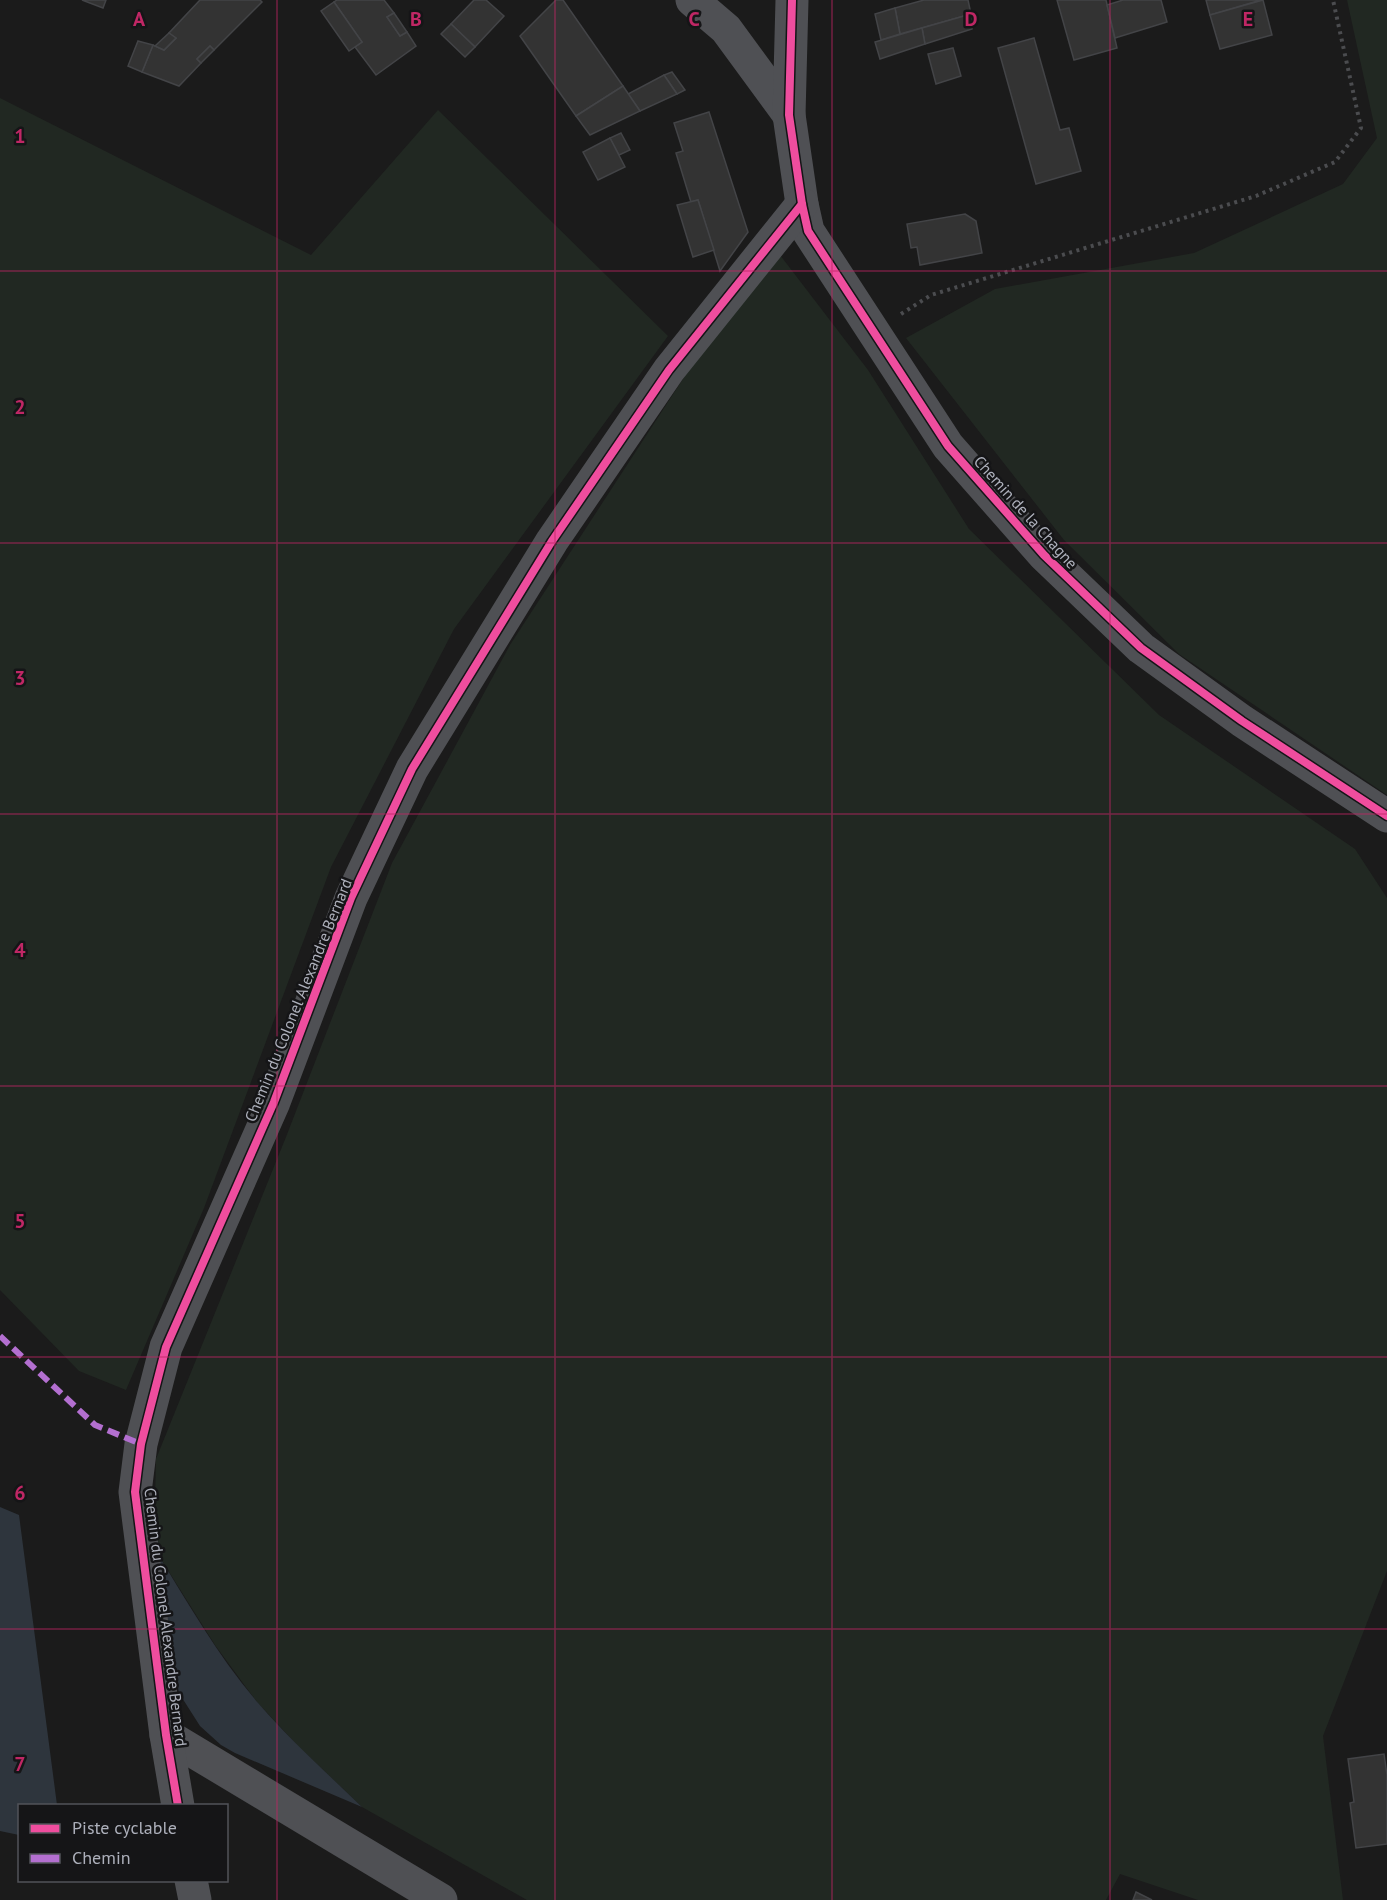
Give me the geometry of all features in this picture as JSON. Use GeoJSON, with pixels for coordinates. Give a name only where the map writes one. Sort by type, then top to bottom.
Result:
{"type":"FeatureCollection","features":[{"type":"Feature","properties":{"kind":"street","name":"Chemin de la Chagne"},"geometry":{"type":"LineString","coordinates":[[693,0],[726,29],[789,115],[808,231],[948,446],[1044,555],[1141,648],[1242,722],[1387,816]]}},
{"type":"Feature","properties":{"kind":"street"},"geometry":{"type":"LineString","coordinates":[[789,115],[792,0]]}},
{"type":"Feature","properties":{"kind":"street","name":"Chemin du Colonel Alexandre Bernard"},"geometry":{"type":"LineString","coordinates":[[178,1804],[166,1735],[135,1492],[141,1444],[166,1347],[274,1102],[351,898],[412,770],[552,541],[669,370],[802,204]]}},
{"type":"Feature","properties":{"kind":"street"},"geometry":{"type":"LineString","coordinates":[[166,1735],[441,1900]]}},
{"type":"Feature","properties":{"kind":"street"},"geometry":{"type":"LineString","coordinates":[[191,1882],[195,1900]]}},
{"type":"Feature","properties":{"kind":"path"},"geometry":{"type":"LineString","coordinates":[[874,332],[931,295],[1256,196],[1335,162],[1361,128],[1333,0]]}},
{"type":"Feature","properties":{"kind":"shaded area"},"geometry":{"type":"Polygon","coordinates":[[[1347,0],[1387,0],[1387,795],[1179,654],[1064,540],[906,338],[995,289],[1194,253],[1343,184],[1377,138],[1347,0]]]}},
{"type":"Feature","properties":{"kind":"shaded area"},"geometry":{"type":"Polygon","coordinates":[[[0,98],[311,255],[438,110],[668,336],[454,629],[331,867],[204,1208],[126,1390],[79,1371],[0,1290],[0,98]]]}},
{"type":"Feature","properties":{"kind":"shaded area"},"geometry":{"type":"Polygon","coordinates":[[[780,255],[868,370],[969,529],[1159,715],[1355,849],[1387,898],[1387,1571],[1323,1736],[1343,1900],[1198,1900],[1120,1874],[1106,1900],[527,1900],[362,1807],[298,1746],[257,1702],[215,1645],[154,1548],[156,1459],[286,1137],[392,863],[510,645],[694,362],[780,255]]]}},
{"type":"Feature","properties":{"kind":"shaded area"},"geometry":{"type":"Polygon","coordinates":[[[0,1507],[19,1515],[57,1804],[18,1804],[18,1835],[0,1831],[0,1507]]]}},
{"type":"Feature","properties":{"kind":"shaded area"},"geometry":{"type":"Polygon","coordinates":[[[154,1548],[204,1628],[244,1686],[309,1757],[362,1807],[235,1753],[221,1745],[200,1726],[179,1693],[154,1548]]]}},
{"type":"Feature","properties":{"kind":"building"},"geometry":{"type":"Polygon","coordinates":[[[82,0],[106,0],[103,8],[82,0]]]}},
{"type":"Feature","properties":{"kind":"building"},"geometry":{"type":"Polygon","coordinates":[[[200,0],[260,0],[262,2],[214,50],[210,46],[197,59],[201,63],[179,86],[142,72],[153,45],[164,50],[176,38],[169,33],[200,0]]]}},
{"type":"Feature","properties":{"kind":"building"},"geometry":{"type":"Polygon","coordinates":[[[337,0],[384,0],[394,13],[387,17],[400,36],[407,32],[416,46],[376,75],[355,47],[362,42],[334,2],[337,0]]]}},
{"type":"Feature","properties":{"kind":"building"},"geometry":{"type":"Polygon","coordinates":[[[474,0],[486,0],[504,16],[475,47],[451,24],[474,0]]]}},
{"type":"Feature","properties":{"kind":"building"},"geometry":{"type":"Polygon","coordinates":[[[556,0],[563,0],[623,86],[576,116],[520,36],[556,0]]]}},
{"type":"Feature","properties":{"kind":"building"},"geometry":{"type":"Polygon","coordinates":[[[924,0],[968,0],[971,14],[900,34],[895,8],[924,0]]]}},
{"type":"Feature","properties":{"kind":"building"},"geometry":{"type":"Polygon","coordinates":[[[1057,0],[1106,0],[1117,48],[1074,60],[1057,0]]]}},
{"type":"Feature","properties":{"kind":"building"},"geometry":{"type":"Polygon","coordinates":[[[1123,0],[1161,0],[1167,22],[1115,38],[1107,5],[1123,0]]]}},
{"type":"Feature","properties":{"kind":"building"},"geometry":{"type":"Polygon","coordinates":[[[1206,0],[1261,0],[1210,15],[1206,0]]]}},
{"type":"Feature","properties":{"kind":"building"},"geometry":{"type":"Polygon","coordinates":[[[1263,0],[1272,35],[1220,49],[1210,15],[1263,0]]]}},
{"type":"Feature","properties":{"kind":"building"},"geometry":{"type":"Polygon","coordinates":[[[334,2],[362,42],[349,51],[321,11],[334,2]]]}},
{"type":"Feature","properties":{"kind":"building"},"geometry":{"type":"Polygon","coordinates":[[[895,8],[900,34],[881,40],[875,14],[895,8]]]}},
{"type":"Feature","properties":{"kind":"building"},"geometry":{"type":"Polygon","coordinates":[[[394,13],[407,32],[400,36],[387,17],[394,13]]]}},
{"type":"Feature","properties":{"kind":"building"},"geometry":{"type":"Polygon","coordinates":[[[971,14],[972,29],[925,44],[922,28],[971,14]]]}},
{"type":"Feature","properties":{"kind":"building"},"geometry":{"type":"Polygon","coordinates":[[[451,24],[475,47],[465,57],[441,34],[451,24]]]}},
{"type":"Feature","properties":{"kind":"building"},"geometry":{"type":"Polygon","coordinates":[[[922,28],[925,44],[880,59],[875,42],[922,28]]]}},
{"type":"Feature","properties":{"kind":"building"},"geometry":{"type":"Polygon","coordinates":[[[169,33],[176,38],[164,50],[155,46],[169,33]]]}},
{"type":"Feature","properties":{"kind":"building"},"geometry":{"type":"Polygon","coordinates":[[[1034,38],[1060,130],[1069,128],[1081,171],[1036,184],[998,48],[1034,38]]]}},
{"type":"Feature","properties":{"kind":"building"},"geometry":{"type":"Polygon","coordinates":[[[138,41],[153,45],[142,72],[128,66],[138,41]]]}},
{"type":"Feature","properties":{"kind":"building"},"geometry":{"type":"Polygon","coordinates":[[[210,46],[214,50],[201,63],[197,59],[210,46]]]}},
{"type":"Feature","properties":{"kind":"building"},"geometry":{"type":"Polygon","coordinates":[[[953,48],[961,76],[936,84],[928,54],[953,48]]]}},
{"type":"Feature","properties":{"kind":"building"},"geometry":{"type":"Polygon","coordinates":[[[672,72],[685,90],[677,94],[664,75],[672,72]]]}},
{"type":"Feature","properties":{"kind":"building"},"geometry":{"type":"Polygon","coordinates":[[[664,75],[677,94],[640,111],[628,94],[664,75]]]}},
{"type":"Feature","properties":{"kind":"building"},"geometry":{"type":"Polygon","coordinates":[[[623,86],[640,111],[590,135],[576,116],[623,86]]]}},
{"type":"Feature","properties":{"kind":"building"},"geometry":{"type":"Polygon","coordinates":[[[709,112],[748,232],[720,271],[698,200],[691,202],[676,153],[683,151],[674,123],[709,112]]]}},
{"type":"Feature","properties":{"kind":"building"},"geometry":{"type":"Polygon","coordinates":[[[621,133],[630,150],[619,155],[610,138],[621,133]]]}},
{"type":"Feature","properties":{"kind":"building"},"geometry":{"type":"Polygon","coordinates":[[[610,138],[625,167],[598,180],[583,152],[610,138]]]}},
{"type":"Feature","properties":{"kind":"building"},"geometry":{"type":"Polygon","coordinates":[[[698,200],[714,250],[693,257],[677,205],[698,200]]]}},
{"type":"Feature","properties":{"kind":"building"},"geometry":{"type":"Polygon","coordinates":[[[965,214],[976,221],[982,253],[920,265],[917,247],[911,248],[907,224],[965,214]]]}},
{"type":"Feature","properties":{"kind":"building"},"geometry":{"type":"Polygon","coordinates":[[[1384,1754],[1387,1775],[1387,1844],[1356,1848],[1350,1803],[1354,1802],[1348,1759],[1384,1754]]]}},
{"type":"Feature","properties":{"kind":"building"},"geometry":{"type":"Polygon","coordinates":[[[1136,1892],[1152,1900],[1133,1900],[1136,1892]]]}},
{"type":"Feature","properties":{"kind":"marked path"},"geometry":{"type":"LineString","coordinates":[[0,1336],[95,1425],[141,1444]]}},
{"type":"Feature","properties":{"kind":"cycle path"},"geometry":{"type":"LineString","coordinates":[[792,0],[789,115],[808,231],[948,446],[1044,555],[1141,648],[1242,721],[1387,816]]}},
{"type":"Feature","properties":{"kind":"cycle path"},"geometry":{"type":"LineString","coordinates":[[178,1804],[166,1735],[135,1492],[141,1444],[166,1347],[274,1102],[351,898],[412,769],[552,541],[669,370],[802,204]]}}]}
